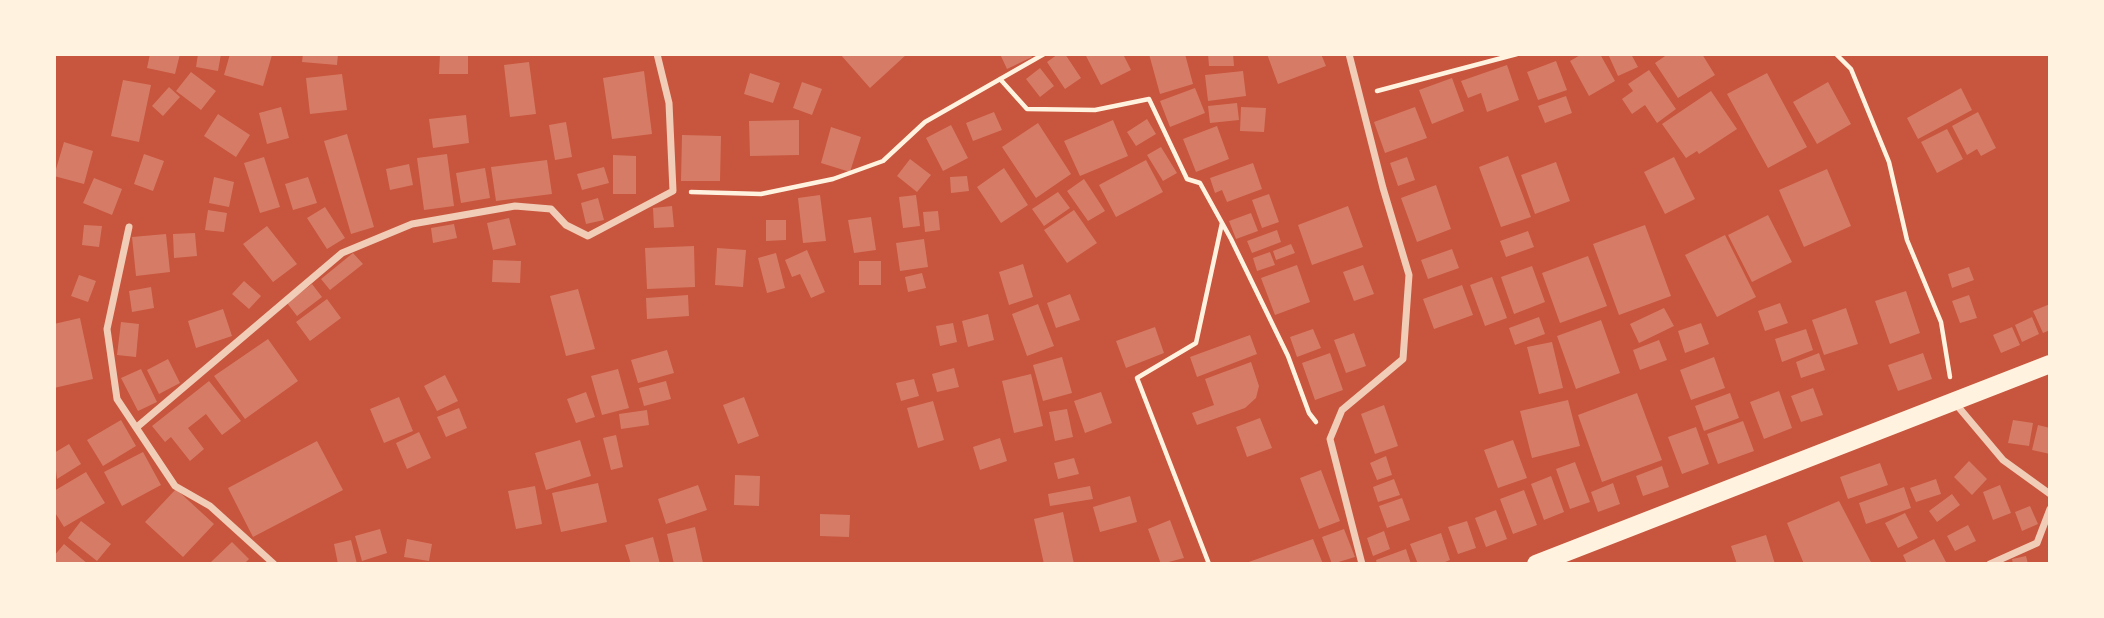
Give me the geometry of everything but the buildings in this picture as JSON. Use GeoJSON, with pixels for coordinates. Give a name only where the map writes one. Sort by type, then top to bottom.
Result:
{"type":"FeatureCollection","features":[{"type":"Feature","properties":{"kind":"main road"},"geometry":{"type":"LineString","coordinates":[[1536,564],[2050,364]]}},
{"type":"Feature","properties":{"kind":"street"},"geometry":{"type":"LineString","coordinates":[[137,427],[342,253],[412,223],[515,206],[551,209],[566,225],[588,236],[673,191],[669,103],[657,54]]}},
{"type":"Feature","properties":{"kind":"street"},"geometry":{"type":"LineString","coordinates":[[1349,54],[1382,188],[1409,275],[1403,359],[1342,410],[1329,439],[1362,564]]}},
{"type":"Feature","properties":{"kind":"street"},"geometry":{"type":"LineString","coordinates":[[129,227],[107,328],[117,399],[175,486],[210,506],[274,564]]}},
{"type":"Feature","properties":{"kind":"street"},"geometry":{"type":"LineString","coordinates":[[1954,403],[2003,460],[2050,494]]}},
{"type":"Feature","properties":{"kind":"street"},"geometry":{"type":"LineString","coordinates":[[1990,564],[2037,543],[2050,509]]}},
{"type":"Feature","properties":{"kind":"path"},"geometry":{"type":"LineString","coordinates":[[673,191],[761,194],[833,179],[883,161],[925,122],[1044,54]]}},
{"type":"Feature","properties":{"kind":"path"},"geometry":{"type":"LineString","coordinates":[[1360,96],[1517,54]]}},
{"type":"Feature","properties":{"kind":"path"},"geometry":{"type":"LineString","coordinates":[[1836,54],[1851,69],[1889,162],[1907,240],[1941,322],[1954,403]]}},
{"type":"Feature","properties":{"kind":"path"},"geometry":{"type":"LineString","coordinates":[[1000,79],[1027,108],[1095,110],[1149,99],[1187,179],[1200,183],[1222,222],[1287,356],[1309,413],[1329,439]]}},
{"type":"Feature","properties":{"kind":"path"},"geometry":{"type":"LineString","coordinates":[[1209,564],[1137,378],[1196,343],[1222,222]]}}]}
